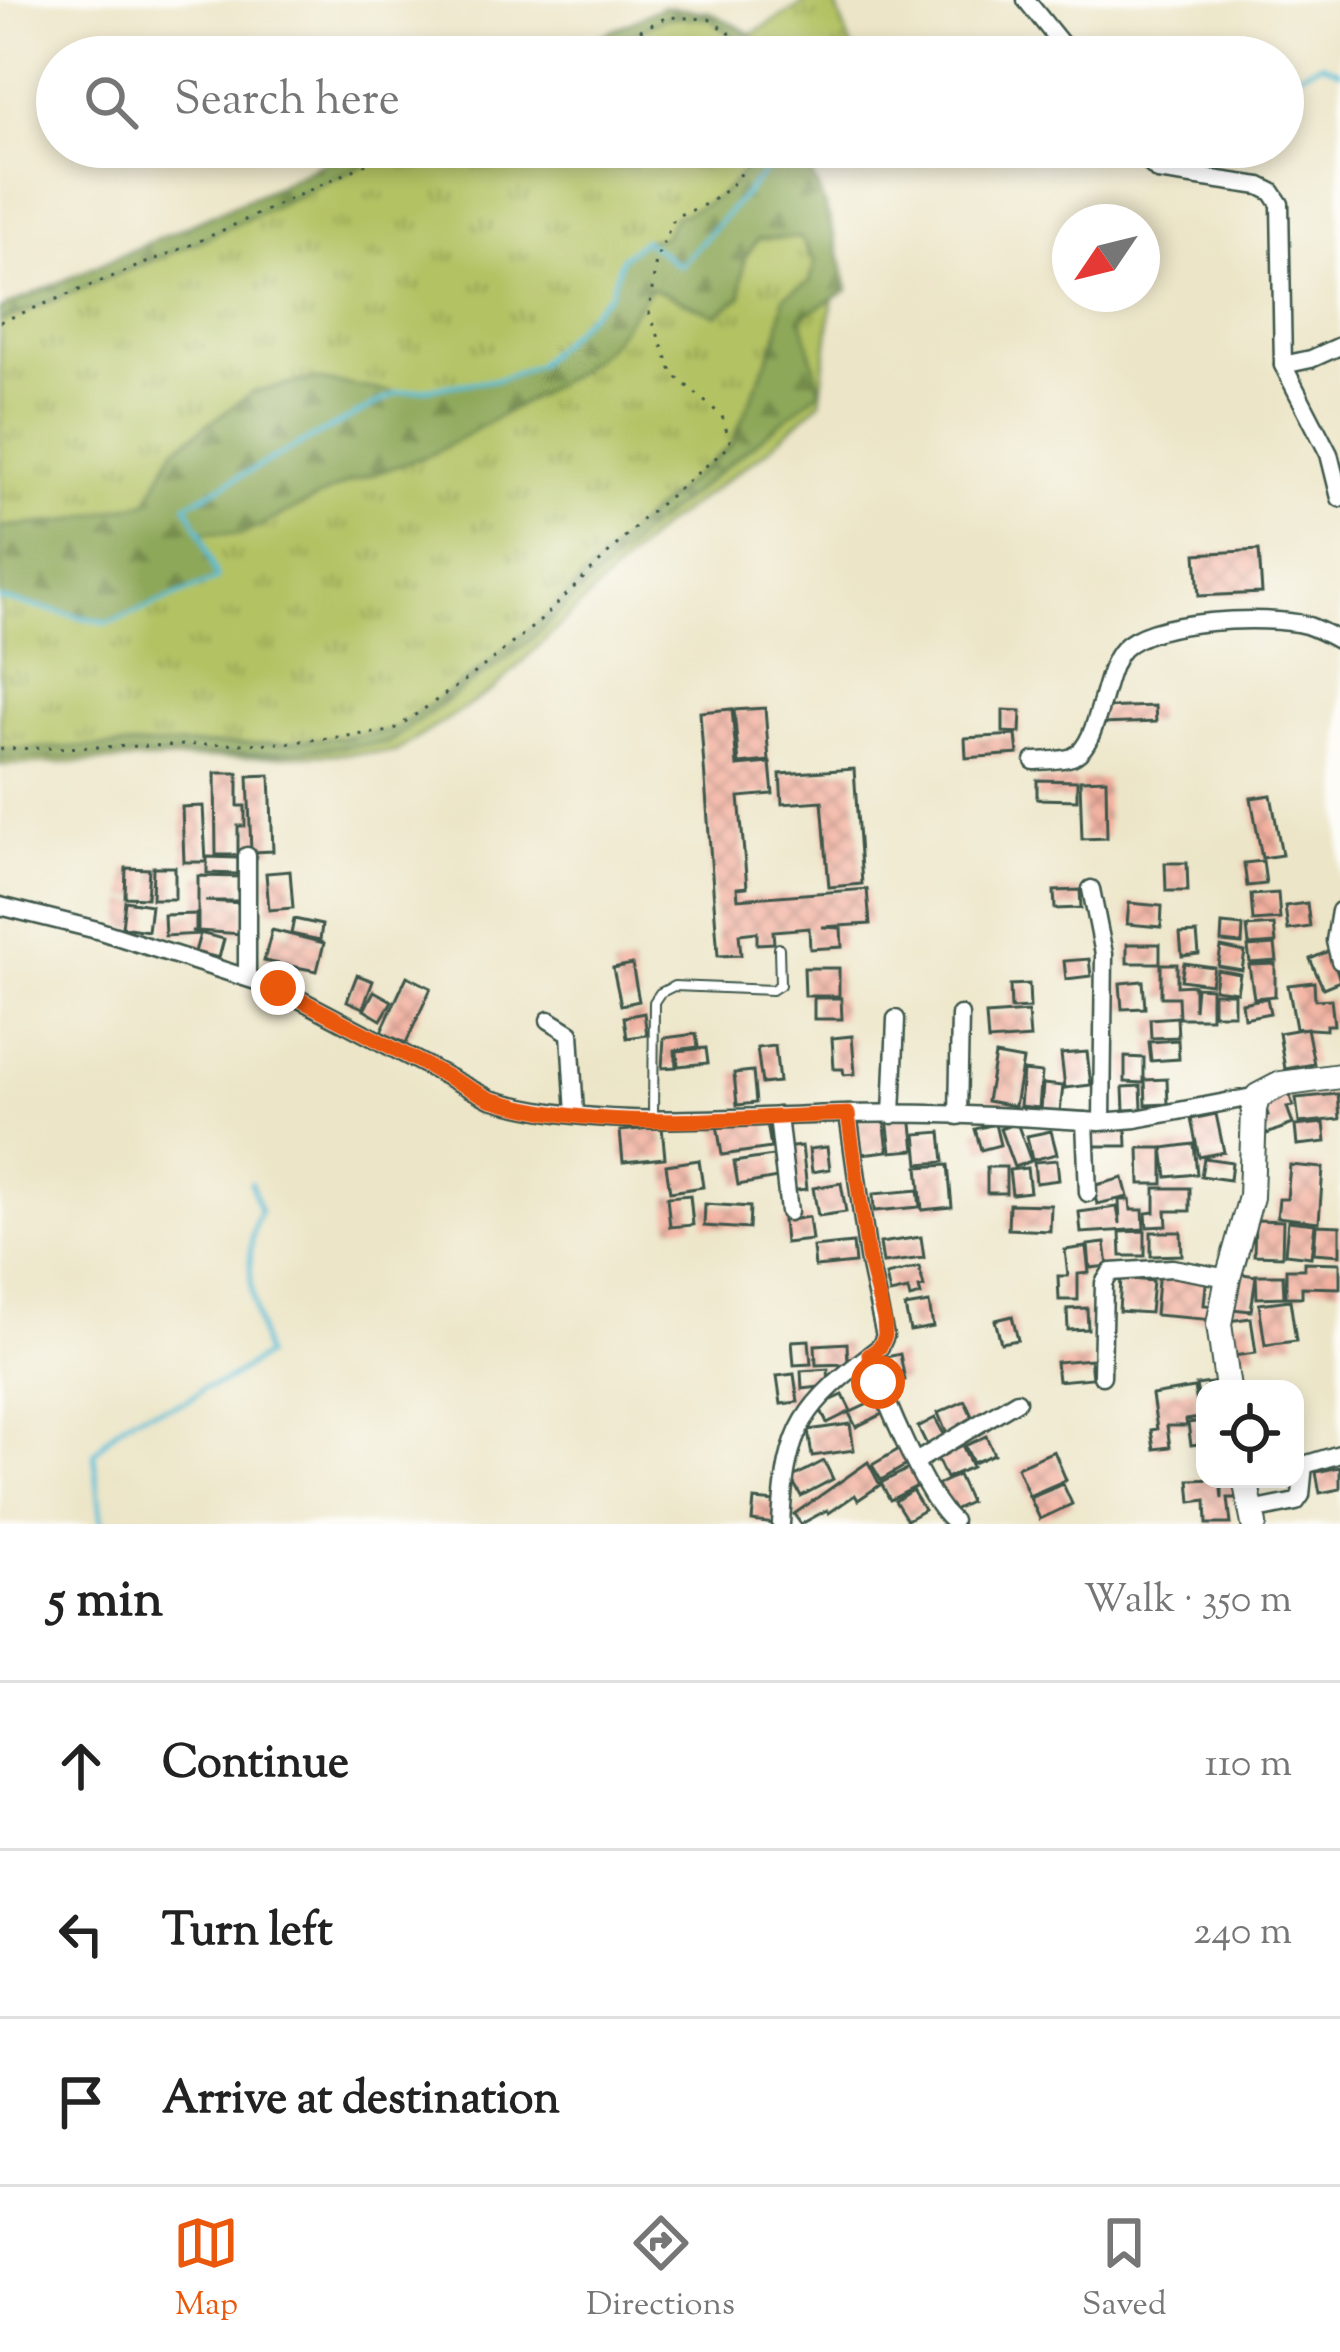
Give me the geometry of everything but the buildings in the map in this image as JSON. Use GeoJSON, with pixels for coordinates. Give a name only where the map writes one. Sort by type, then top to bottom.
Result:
{"type":"FeatureCollection","features":[{"type":"Feature","properties":{"kind":"street"},"geometry":{"type":"LineString","coordinates":[[1026,0],[1055,36]]}},
{"type":"Feature","properties":{"kind":"street"},"geometry":{"type":"LineString","coordinates":[[1155,168],[1260,186],[1275,195],[1282,213],[1283,365],[1336,462],[1340,498]]}},
{"type":"Feature","properties":{"kind":"street"},"geometry":{"type":"LineString","coordinates":[[1283,365],[1340,346]]}},
{"type":"Feature","properties":{"kind":"street"},"geometry":{"type":"LineString","coordinates":[[1034,760],[1068,758],[1084,748],[1118,654],[1147,634],[1176,627],[1273,621],[1306,625],[1340,641]]}},
{"type":"Feature","properties":{"kind":"street"},"geometry":{"type":"LineString","coordinates":[[247,976],[248,856]]}},
{"type":"Feature","properties":{"kind":"street"},"geometry":{"type":"LineString","coordinates":[[1088,1193],[1104,954],[1091,889]]}},
{"type":"Feature","properties":{"kind":"street"},"geometry":{"type":"LineString","coordinates":[[0,906],[98,930],[247,976],[490,1099],[574,1114],[653,1119],[848,1114],[1136,1119],[1258,1096],[1281,1084],[1340,1076]]}},
{"type":"Feature","properties":{"kind":"street"},"geometry":{"type":"LineString","coordinates":[[1340,911],[1335,940],[1340,961]]}},
{"type":"Feature","properties":{"kind":"street"},"geometry":{"type":"LineString","coordinates":[[958,1116],[960,1015]]}},
{"type":"Feature","properties":{"kind":"street"},"geometry":{"type":"LineString","coordinates":[[892,1115],[896,1019]]}},
{"type":"Feature","properties":{"kind":"street"},"geometry":{"type":"LineString","coordinates":[[549,1020],[570,1033],[574,1114]]}},
{"type":"Feature","properties":{"kind":"street"},"geometry":{"type":"LineString","coordinates":[[1227,1380],[1219,1324],[1251,1197],[1258,1096]]}},
{"type":"Feature","properties":{"kind":"street"},"geometry":{"type":"LineString","coordinates":[[781,1524],[796,1430],[814,1402],[880,1347],[885,1336],[868,1257],[848,1114]]}},
{"type":"Feature","properties":{"kind":"street"},"geometry":{"type":"LineString","coordinates":[[778,1116],[789,1212]]}},
{"type":"Feature","properties":{"kind":"street"},"geometry":{"type":"LineString","coordinates":[[1102,1376],[1104,1283],[1112,1272],[1172,1268],[1228,1278]]}},
{"type":"Feature","properties":{"kind":"street"},"geometry":{"type":"LineString","coordinates":[[869,1355],[917,1461],[953,1521]]}},
{"type":"Feature","properties":{"kind":"street"},"geometry":{"type":"LineString","coordinates":[[917,1461],[1017,1402]]}},
{"type":"Feature","properties":{"kind":"street"},"geometry":{"type":"LineString","coordinates":[[1247,1488],[1253,1518],[1296,1502],[1306,1463],[1340,1454]]}},
{"type":"Feature","properties":{"kind":"lane"},"geometry":{"type":"LineString","coordinates":[[653,1119],[654,1002],[659,994],[674,986],[772,989],[780,985],[779,949]]}},
{"type":"Feature","properties":{"kind":"path"},"geometry":{"type":"LineString","coordinates":[[629,36],[667,17],[709,19],[733,36]]}},
{"type":"Feature","properties":{"kind":"path"},"geometry":{"type":"LineString","coordinates":[[0,322],[193,244],[358,168]]}},
{"type":"Feature","properties":{"kind":"path"},"geometry":{"type":"LineString","coordinates":[[0,748],[283,742],[392,731],[470,677],[540,621],[645,517],[731,446],[722,416],[674,374],[649,311],[656,260],[675,216],[708,207],[745,168]]}},
{"type":"Feature","properties":{"kind":"green space"},"geometry":{"type":"Polygon","coordinates":[[[810,0],[834,0],[847,36],[602,36],[663,7],[709,12],[752,34],[810,0]]]}},
{"type":"Feature","properties":{"kind":"green space"},"geometry":{"type":"Polygon","coordinates":[[[663,7],[724,20],[750,36],[733,36],[709,19],[667,17],[629,36],[602,36],[663,7]]]}},
{"type":"Feature","properties":{"kind":"green space"},"geometry":{"type":"Polygon","coordinates":[[[313,168],[809,168],[794,198],[836,270],[820,402],[765,452],[661,527],[493,690],[395,752],[0,765],[0,309],[313,168]]]}},
{"type":"Feature","properties":{"kind":"green space"},"geometry":{"type":"Polygon","coordinates":[[[313,168],[358,168],[193,244],[0,322],[0,309],[313,168]]]}},
{"type":"Feature","properties":{"kind":"green space"},"geometry":{"type":"Polygon","coordinates":[[[744,168],[807,168],[826,212],[848,290],[801,317],[821,390],[650,527],[527,643],[388,743],[270,753],[0,759],[0,749],[283,743],[392,731],[470,677],[540,621],[645,517],[731,445],[777,337],[784,296],[810,282],[815,263],[801,238],[758,239],[744,259],[741,297],[716,315],[651,288],[609,345],[575,373],[433,454],[350,482],[241,535],[202,532],[217,579],[108,623],[0,599],[0,527],[67,521],[147,502],[174,449],[253,392],[314,379],[397,393],[500,379],[537,365],[610,293],[622,257],[644,240],[664,237],[675,216],[724,192],[744,168]]]}},
{"type":"Feature","properties":{"kind":"waterway"},"geometry":{"type":"LineString","coordinates":[[1304,71],[1322,63],[1340,71]]}},
{"type":"Feature","properties":{"kind":"waterway"},"geometry":{"type":"LineString","coordinates":[[0,599],[108,623],[217,579],[186,505],[397,393],[500,379],[537,365],[610,293],[622,257],[644,240],[680,266],[768,168]]}},
{"type":"Feature","properties":{"kind":"waterway"},"geometry":{"type":"LineString","coordinates":[[102,1524],[94,1454],[111,1435],[130,1419],[187,1401],[265,1356],[251,1283],[251,1246],[260,1211],[251,1183]]}},
{"type":"Feature","properties":{"kind":"route"},"geometry":{"type":"LineString","coordinates":[[278,988],[490,1099],[514,1106],[653,1119],[848,1114],[868,1257],[884,1320],[885,1336],[869,1355],[878,1382]]}}]}
